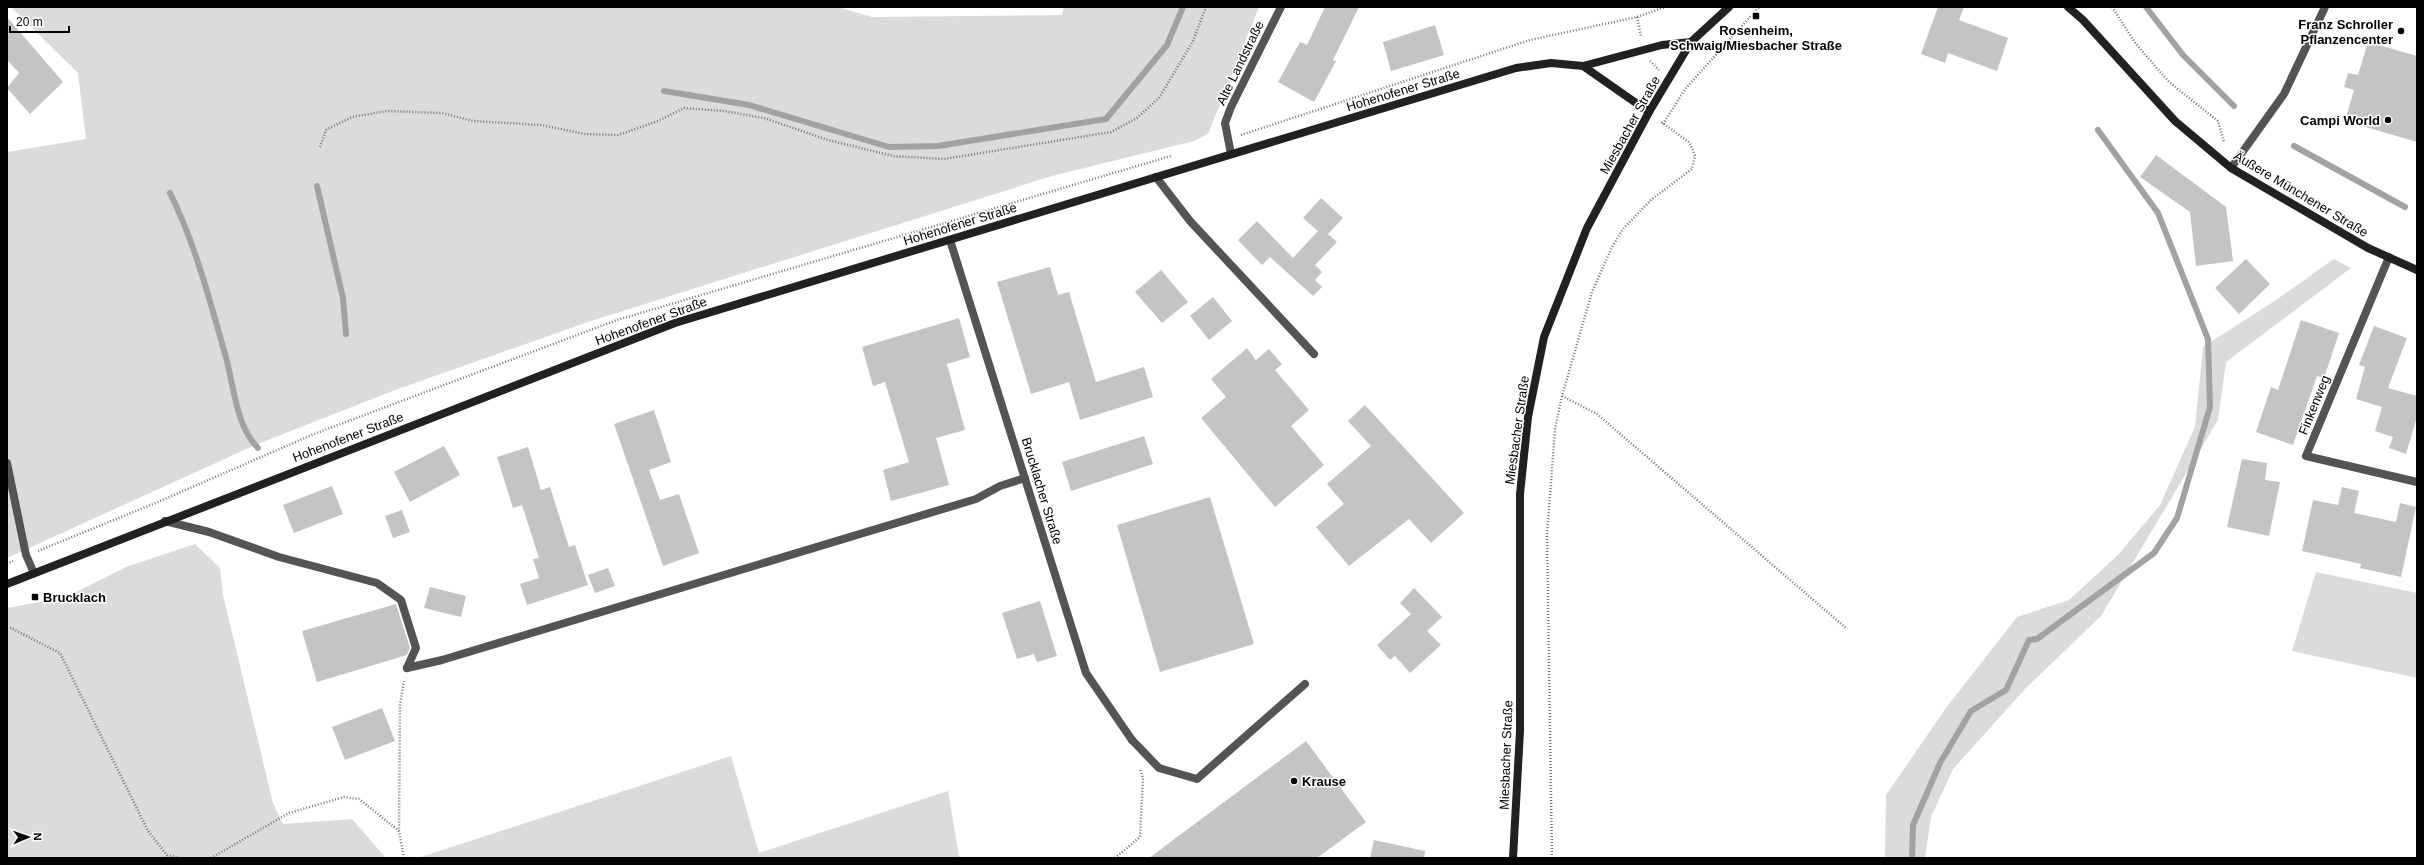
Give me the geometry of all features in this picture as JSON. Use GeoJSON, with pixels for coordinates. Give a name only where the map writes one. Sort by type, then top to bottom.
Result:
{"type":"FeatureCollection","features":[{"type":"Feature","properties":{"kind":"main road","name":"Miesbacher Straße"},"geometry":{"type":"LineString","coordinates":[[1513,858],[1520,731],[1520,494],[1528,417],[1544,337],[1559,295],[1587,228],[1649,112],[1691,42],[1729,7]]}},
{"type":"Feature","properties":{"kind":"main road","name":"Äußere Münchener Straße"},"geometry":{"type":"LineString","coordinates":[[2068,7],[2083,20],[2175,121],[2231,168],[2368,248],[2417,270]]}},
{"type":"Feature","properties":{"kind":"main road","name":"Äußere Münchener Straße"},"geometry":{"type":"LineString","coordinates":[[2077,7],[2083,20]]}},
{"type":"Feature","properties":{"kind":"main road"},"geometry":{"type":"LineString","coordinates":[[1583,66],[1662,45],[1691,42]]}},
{"type":"Feature","properties":{"kind":"main road","name":"Hohenofener Straße"},"geometry":{"type":"LineString","coordinates":[[7,584],[675,323],[1516,68],[1551,63],[1583,66],[1649,112]]}},
{"type":"Feature","properties":{"kind":"street","name":"Alte Landstraße"},"geometry":{"type":"LineString","coordinates":[[1230,154],[1226,123],[1231,107],[1281,7]]}},
{"type":"Feature","properties":{"kind":"street"},"geometry":{"type":"LineString","coordinates":[[2231,168],[2284,94],[2325,7]]}},
{"type":"Feature","properties":{"kind":"street"},"geometry":{"type":"LineString","coordinates":[[1156,177],[1190,221],[1314,354]]}},
{"type":"Feature","properties":{"kind":"street","name":"Brucklacher Straße"},"geometry":{"type":"LineString","coordinates":[[950,240],[1086,673],[1132,740],[1158,768],[1197,779],[1305,684]]}},
{"type":"Feature","properties":{"kind":"street","name":"Finkenweg"},"geometry":{"type":"LineString","coordinates":[[2389,257],[2306,456],[2417,482]]}},
{"type":"Feature","properties":{"kind":"street"},"geometry":{"type":"LineString","coordinates":[[7,464],[26,555],[34,573]]}},
{"type":"Feature","properties":{"kind":"street"},"geometry":{"type":"LineString","coordinates":[[407,668],[442,660],[976,499],[1000,486],[1025,478]]}},
{"type":"Feature","properties":{"kind":"street"},"geometry":{"type":"LineString","coordinates":[[165,521],[209,532],[278,557],[377,583],[401,600],[416,648],[407,668]]}},
{"type":"Feature","properties":{"kind":"path"},"geometry":{"type":"LineString","coordinates":[[320,147],[326,130],[352,117],[387,111],[442,113],[474,121],[541,125],[585,134],[618,135],[658,121],[684,108],[724,110],[764,118],[828,140],[893,156],[944,159],[1000,151],[1111,132],[1137,118],[1159,98],[1193,41],[1206,7]]}},
{"type":"Feature","properties":{"kind":"path"},"geometry":{"type":"LineString","coordinates":[[1227,139],[1530,40],[1637,17],[1665,7]]}},
{"type":"Feature","properties":{"kind":"path"},"geometry":{"type":"LineString","coordinates":[[1663,124],[1686,88],[1759,7]]}},
{"type":"Feature","properties":{"kind":"path"},"geometry":{"type":"LineString","coordinates":[[2112,7],[2136,44],[2169,82],[2218,122],[2231,168]]}},
{"type":"Feature","properties":{"kind":"path"},"geometry":{"type":"LineString","coordinates":[[1552,858],[1547,535],[1552,451],[1562,396],[1592,292],[1612,247],[1623,229],[1652,199],[1692,169],[1695,156],[1690,144],[1649,112]]}},
{"type":"Feature","properties":{"kind":"path"},"geometry":{"type":"LineString","coordinates":[[1562,396],[1597,414],[1846,628]]}},
{"type":"Feature","properties":{"kind":"path"},"geometry":{"type":"LineString","coordinates":[[7,628],[11,628],[60,653],[148,831],[167,855],[180,858]]}},
{"type":"Feature","properties":{"kind":"path"},"geometry":{"type":"LineString","coordinates":[[404,858],[399,831],[400,705],[407,668]]}},
{"type":"Feature","properties":{"kind":"path"},"geometry":{"type":"LineString","coordinates":[[1115,858],[1140,837],[1143,778],[1132,740]]}},
{"type":"Feature","properties":{"kind":"path"},"geometry":{"type":"LineString","coordinates":[[211,858],[289,813],[344,797],[359,799],[399,831]]}},
{"type":"Feature","properties":{"kind":"shaded area"},"geometry":{"type":"Polygon","coordinates":[[[11,7],[838,7],[872,17],[1062,15],[1064,7],[1259,7],[1208,134],[1194,141],[1052,176],[591,321],[395,390],[253,446],[7,558],[7,152],[86,139],[78,73],[11,7]]]}},
{"type":"Feature","properties":{"kind":"shaded area"},"geometry":{"type":"Polygon","coordinates":[[[2334,259],[2351,268],[2226,362],[2218,420],[2101,616],[2026,688],[1953,769],[1931,817],[1925,858],[1885,858],[1886,795],[1946,708],[2017,617],[2069,600],[2118,555],[2160,505],[2195,427],[2203,347],[2276,300],[2334,259]]]}},
{"type":"Feature","properties":{"kind":"shaded area"},"geometry":{"type":"Polygon","coordinates":[[[195,544],[220,568],[223,595],[273,803],[283,824],[352,819],[386,858],[7,858],[7,608],[66,597],[126,567],[195,544]]]}},
{"type":"Feature","properties":{"kind":"shaded area"},"geometry":{"type":"Polygon","coordinates":[[[2316,572],[2417,593],[2417,678],[2292,651],[2316,572]]]}},
{"type":"Feature","properties":{"kind":"shaded area"},"geometry":{"type":"Polygon","coordinates":[[[731,756],[759,853],[948,791],[959,856],[961,858],[418,858],[731,756]]]}},
{"type":"Feature","properties":{"kind":"building"},"geometry":{"type":"Polygon","coordinates":[[[1325,7],[1359,7],[1333,60],[1336,61],[1314,102],[1278,82],[1300,42],[1307,45],[1325,7]]]}},
{"type":"Feature","properties":{"kind":"building"},"geometry":{"type":"Polygon","coordinates":[[[1938,7],[1964,7],[1959,20],[2008,38],[1997,71],[1948,53],[1945,63],[1921,54],[1938,7]]]}},
{"type":"Feature","properties":{"kind":"building"},"geometry":{"type":"Polygon","coordinates":[[[7,17],[63,82],[30,114],[7,88],[19,73],[7,60],[7,17]]]}},
{"type":"Feature","properties":{"kind":"building"},"geometry":{"type":"Polygon","coordinates":[[[1435,25],[1444,55],[1391,71],[1383,42],[1435,25]]]}},
{"type":"Feature","properties":{"kind":"building"},"geometry":{"type":"Polygon","coordinates":[[[2368,42],[2417,56],[2417,142],[2345,121],[2354,90],[2344,87],[2348,73],[2358,75],[2368,42]]]}},
{"type":"Feature","properties":{"kind":"building"},"geometry":{"type":"Polygon","coordinates":[[[2156,155],[2226,207],[2233,261],[2196,266],[2190,212],[2140,177],[2156,155]]]}},
{"type":"Feature","properties":{"kind":"building"},"geometry":{"type":"Polygon","coordinates":[[[1321,198],[1343,218],[1328,234],[1337,242],[1315,265],[1322,272],[1315,280],[1322,287],[1313,296],[1270,257],[1262,265],[1238,240],[1257,221],[1293,258],[1318,231],[1303,218],[1321,198]]]}},
{"type":"Feature","properties":{"kind":"building"},"geometry":{"type":"Polygon","coordinates":[[[2246,259],[2270,284],[2239,314],[2215,288],[2246,259]]]}},
{"type":"Feature","properties":{"kind":"building"},"geometry":{"type":"Polygon","coordinates":[[[1050,267],[1058,295],[1069,292],[1096,382],[1144,367],[1153,397],[1080,420],[1069,382],[1031,394],[997,282],[1050,267]]]}},
{"type":"Feature","properties":{"kind":"building"},"geometry":{"type":"Polygon","coordinates":[[[1161,270],[1188,302],[1162,323],[1135,292],[1161,270]]]}},
{"type":"Feature","properties":{"kind":"building"},"geometry":{"type":"Polygon","coordinates":[[[1213,297],[1232,321],[1209,340],[1190,316],[1213,297]]]}},
{"type":"Feature","properties":{"kind":"building"},"geometry":{"type":"Polygon","coordinates":[[[959,318],[970,357],[947,364],[965,430],[936,438],[949,485],[891,501],[883,470],[909,462],[885,382],[873,386],[862,347],[959,318]]]}},
{"type":"Feature","properties":{"kind":"building"},"geometry":{"type":"Polygon","coordinates":[[[2301,320],[2339,333],[2324,378],[2317,376],[2293,445],[2256,432],[2271,387],[2278,390],[2301,320]]]}},
{"type":"Feature","properties":{"kind":"building"},"geometry":{"type":"Polygon","coordinates":[[[2374,326],[2407,338],[2388,388],[2417,396],[2417,417],[2406,454],[2389,448],[2393,437],[2375,431],[2382,407],[2356,399],[2365,367],[2359,365],[2374,326]]]}},
{"type":"Feature","properties":{"kind":"building"},"geometry":{"type":"Polygon","coordinates":[[[1247,348],[1256,360],[1269,349],[1282,364],[1275,370],[1309,410],[1291,426],[1324,465],[1275,507],[1201,418],[1226,397],[1211,379],[1247,348]]]}},
{"type":"Feature","properties":{"kind":"building"},"geometry":{"type":"Polygon","coordinates":[[[1365,405],[1464,513],[1431,543],[1409,519],[1349,566],[1316,527],[1344,504],[1327,484],[1371,446],[1348,421],[1365,405]]]}},
{"type":"Feature","properties":{"kind":"building"},"geometry":{"type":"Polygon","coordinates":[[[654,410],[671,462],[649,470],[660,500],[679,494],[699,553],[663,566],[614,424],[654,410]]]}},
{"type":"Feature","properties":{"kind":"building"},"geometry":{"type":"Polygon","coordinates":[[[1144,436],[1153,464],[1071,491],[1062,462],[1144,436]]]}},
{"type":"Feature","properties":{"kind":"building"},"geometry":{"type":"Polygon","coordinates":[[[444,446],[460,475],[410,502],[394,472],[444,446]]]}},
{"type":"Feature","properties":{"kind":"building"},"geometry":{"type":"Polygon","coordinates":[[[528,447],[541,490],[550,487],[569,547],[575,545],[588,585],[527,605],[520,584],[539,578],[533,559],[539,558],[522,505],[513,508],[497,457],[528,447]]]}},
{"type":"Feature","properties":{"kind":"building"},"geometry":{"type":"Polygon","coordinates":[[[2242,459],[2267,463],[2265,480],[2280,482],[2269,536],[2227,527],[2242,459]]]}},
{"type":"Feature","properties":{"kind":"building"},"geometry":{"type":"Polygon","coordinates":[[[332,486],[343,514],[294,533],[283,505],[332,486]]]}},
{"type":"Feature","properties":{"kind":"building"},"geometry":{"type":"Polygon","coordinates":[[[2342,487],[2359,491],[2354,513],[2396,522],[2400,503],[2416,507],[2401,577],[2360,568],[2361,564],[2302,551],[2313,500],[2338,505],[2342,487]]]}},
{"type":"Feature","properties":{"kind":"building"},"geometry":{"type":"Polygon","coordinates":[[[1210,497],[1254,644],[1160,672],[1117,525],[1210,497]]]}},
{"type":"Feature","properties":{"kind":"building"},"geometry":{"type":"Polygon","coordinates":[[[402,510],[410,532],[393,538],[385,516],[402,510]]]}},
{"type":"Feature","properties":{"kind":"building"},"geometry":{"type":"Polygon","coordinates":[[[608,568],[615,586],[595,593],[588,575],[608,568]]]}},
{"type":"Feature","properties":{"kind":"building"},"geometry":{"type":"Polygon","coordinates":[[[430,587],[466,596],[461,617],[424,608],[430,587]]]}},
{"type":"Feature","properties":{"kind":"building"},"geometry":{"type":"Polygon","coordinates":[[[1414,588],[1442,617],[1427,631],[1441,645],[1410,673],[1395,656],[1390,660],[1377,645],[1411,614],[1400,603],[1414,588]]]}},
{"type":"Feature","properties":{"kind":"building"},"geometry":{"type":"Polygon","coordinates":[[[1040,601],[1057,656],[1037,662],[1034,654],[1017,659],[1002,613],[1040,601]]]}},
{"type":"Feature","properties":{"kind":"building"},"geometry":{"type":"Polygon","coordinates":[[[396,604],[410,648],[407,655],[317,682],[302,631],[396,604]]]}},
{"type":"Feature","properties":{"kind":"building"},"geometry":{"type":"Polygon","coordinates":[[[382,708],[395,741],[345,760],[332,727],[382,708]]]}},
{"type":"Feature","properties":{"kind":"building","name":"Krause"},"geometry":{"type":"Polygon","coordinates":[[[1306,741],[1366,822],[1317,858],[1149,858],[1306,741]]]}},
{"type":"Feature","properties":{"kind":"building"},"geometry":{"type":"Polygon","coordinates":[[[1374,840],[1425,851],[1424,858],[1370,858],[1374,840]]]}},
{"type":"Feature","properties":{"kind":"waterway"},"geometry":{"type":"LineString","coordinates":[[664,91],[749,105],[889,147],[938,146],[1106,119],[1167,45],[1183,7]]}},
{"type":"Feature","properties":{"kind":"waterway"},"geometry":{"type":"LineString","coordinates":[[2146,7],[2183,55],[2234,106]]}},
{"type":"Feature","properties":{"kind":"waterway"},"geometry":{"type":"LineString","coordinates":[[1912,858],[1913,825],[1940,763],[1971,711],[2006,690],[2029,640],[2037,639],[2154,553],[2177,518],[2210,407],[2208,339],[2158,213],[2098,130]]}},
{"type":"Feature","properties":{"kind":"waterway"},"geometry":{"type":"LineString","coordinates":[[2294,146],[2405,207]]}},
{"type":"Feature","properties":{"kind":"waterway"},"geometry":{"type":"LineString","coordinates":[[317,186],[343,298],[346,334]]}},
{"type":"Feature","properties":{"kind":"waterway"},"geometry":{"type":"LineString","coordinates":[[170,193],[187,232],[201,272],[214,314],[228,366],[236,404],[244,428],[250,439],[258,448]]}},
{"type":"Feature","properties":{"kind":"place","name":"Rosenheim, Schwaig/Miesbacher Straße"},"geometry":{"type":"Point","coordinates":[1756,16]}},
{"type":"Feature","properties":{"kind":"place","name":"Franz Schroller Pflanzencenter"},"geometry":{"type":"Point","coordinates":[2401,31]}},
{"type":"Feature","properties":{"kind":"place","name":"Campi World"},"geometry":{"type":"Point","coordinates":[2388,120]}},
{"type":"Feature","properties":{"kind":"place","name":"Brucklach"},"geometry":{"type":"Point","coordinates":[35,597]}},
{"type":"Feature","properties":{"kind":"place","name":"Krause"},"geometry":{"type":"Point","coordinates":[1294,781]}}]}
